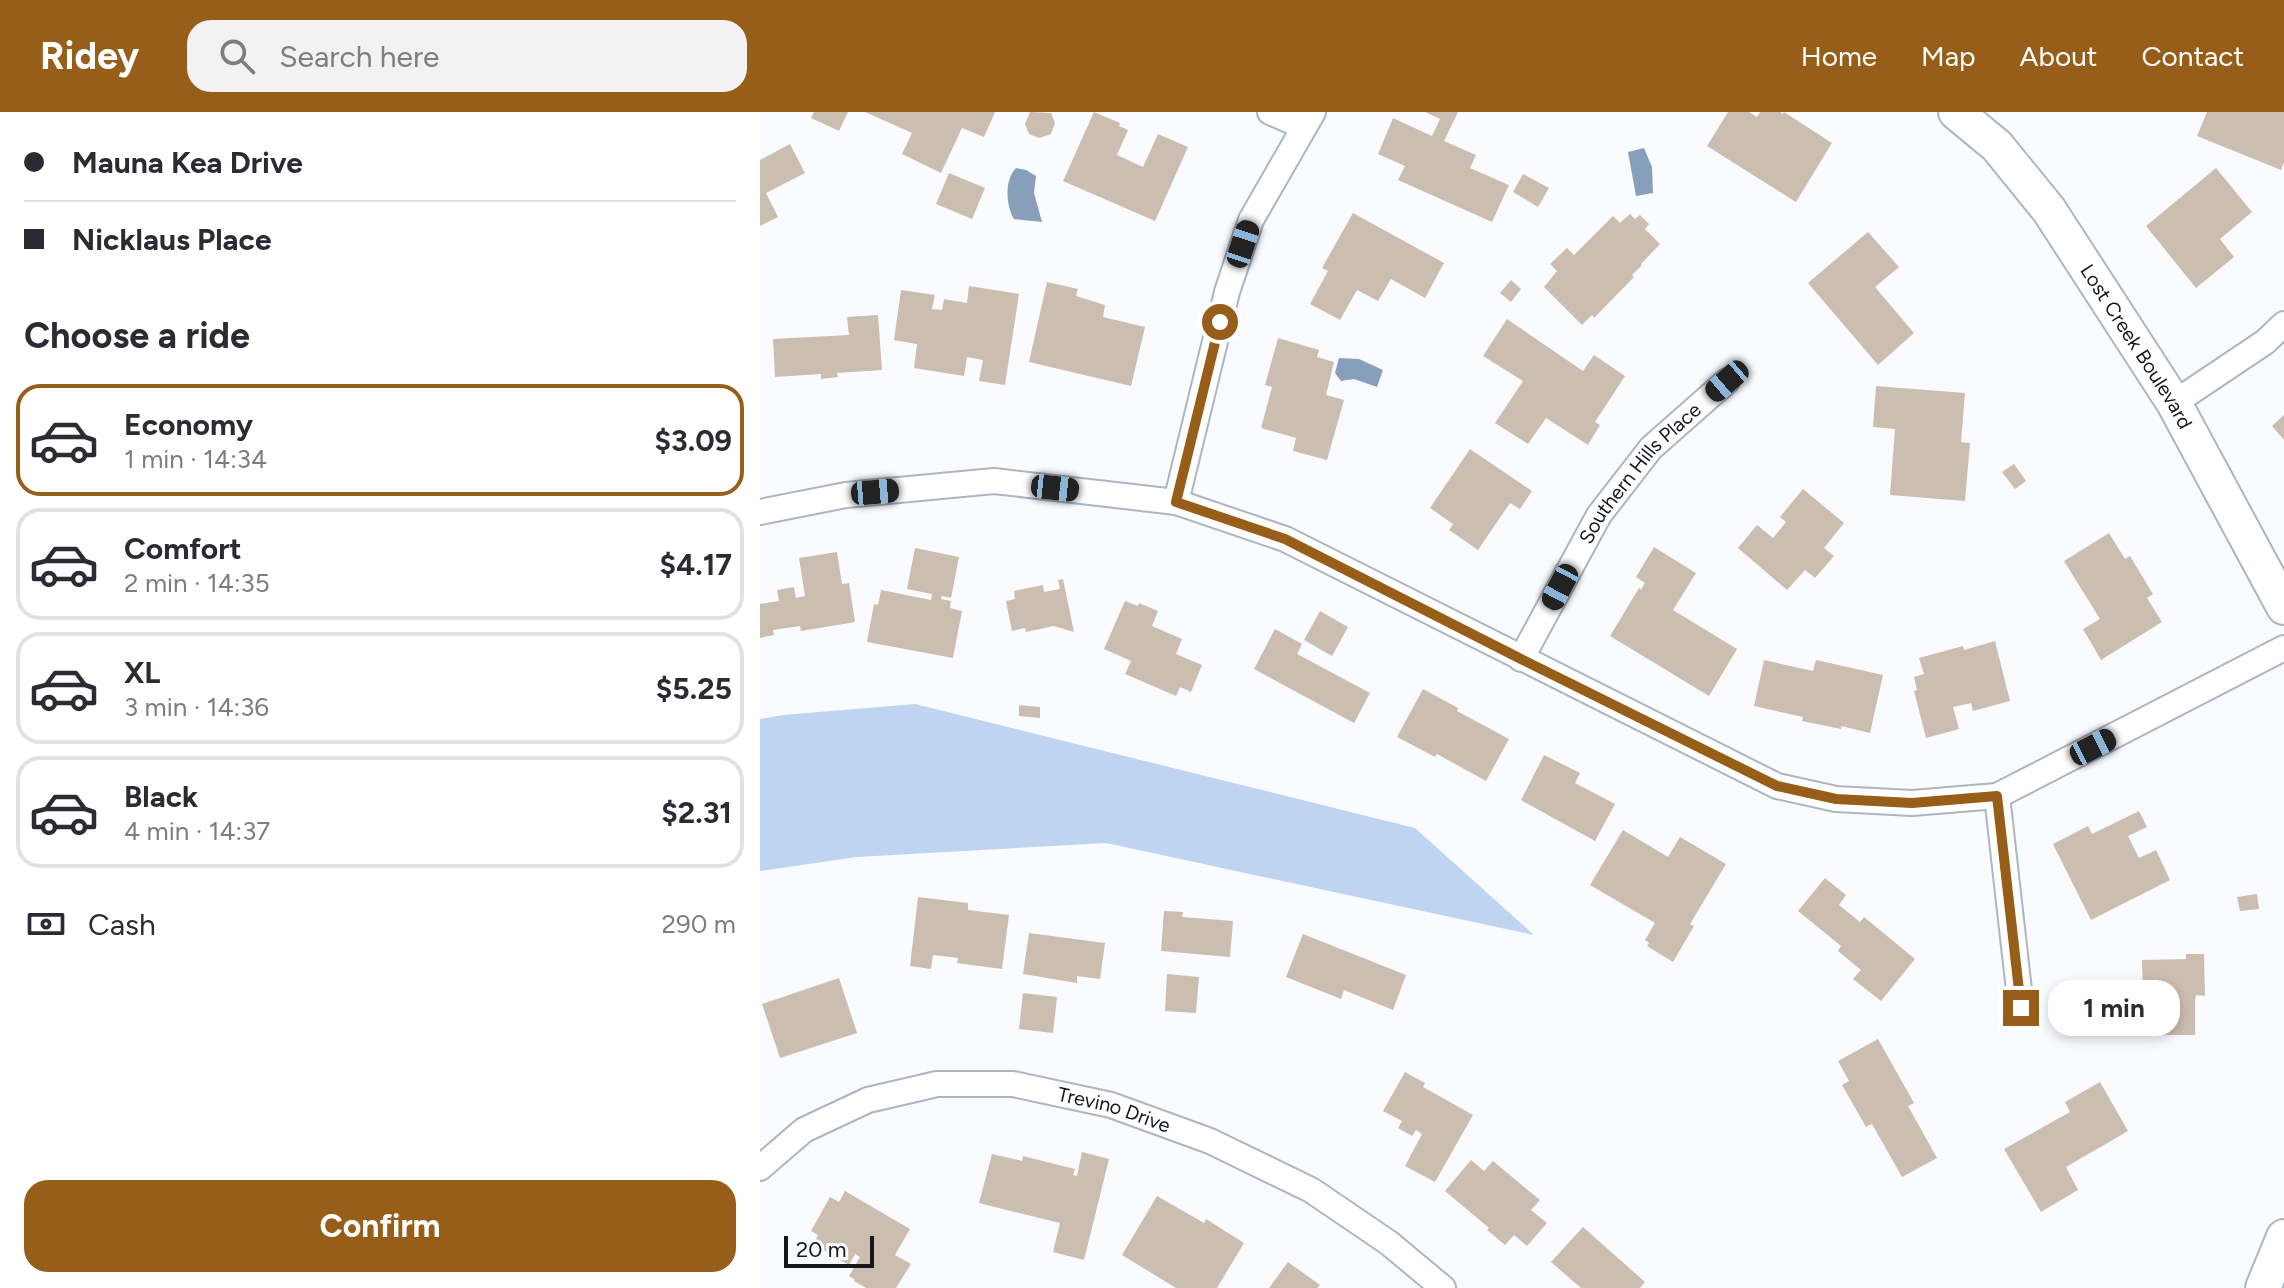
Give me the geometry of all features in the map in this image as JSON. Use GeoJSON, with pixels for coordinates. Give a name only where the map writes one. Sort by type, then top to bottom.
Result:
{"type":"FeatureCollection","features":[{"type":"Feature","properties":{"kind":"street"},"geometry":{"type":"LineString","coordinates":[[1176,502],[1227,292],[1251,220],[1309,119],[1270,112]]}},
{"type":"Feature","properties":{"kind":"street","name":"Lost Creek Boulevard"},"geometry":{"type":"LineString","coordinates":[[1956,112],[1997,146],[2049,210],[2174,403],[2284,607]]}},
{"type":"Feature","properties":{"kind":"street"},"geometry":{"type":"LineString","coordinates":[[2174,403],[2265,342],[2284,324]]}},
{"type":"Feature","properties":{"kind":"street","name":"Southern Hills Place"},"geometry":{"type":"LineString","coordinates":[[1521,659],[1599,515],[1651,448],[1727,381]]}},
{"type":"Feature","properties":{"kind":"street"},"geometry":{"type":"LineString","coordinates":[[760,512],[846,495],[994,481],[1176,502],[1285,539],[1777,786],[1836,799],[1896,802],[1997,796],[2284,648]]}},
{"type":"Feature","properties":{"kind":"street"},"geometry":{"type":"LineString","coordinates":[[1997,796],[2021,1008]]}},
{"type":"Feature","properties":{"kind":"street","name":"Trevino Drive"},"geometry":{"type":"LineString","coordinates":[[760,1168],[804,1130],[868,1100],[937,1084],[1013,1084],[1111,1105],[1210,1141],[1311,1190],[1389,1243],[1443,1288]]}},
{"type":"Feature","properties":{"kind":"street"},"geometry":{"type":"LineString","coordinates":[[2263,1288],[2284,1237]]}},
{"type":"Feature","properties":{"kind":"shaded area"},"geometry":{"type":"Polygon","coordinates":[[[1644,148],[1652,167],[1653,193],[1636,196],[1628,152],[1644,148]]]}},
{"type":"Feature","properties":{"kind":"shaded area"},"geometry":{"type":"Polygon","coordinates":[[[1016,168],[1036,176],[1034,193],[1042,222],[1014,219],[1011,214],[1008,186],[1016,168]]]}},
{"type":"Feature","properties":{"kind":"shaded area"},"geometry":{"type":"Polygon","coordinates":[[[1339,358],[1359,359],[1383,370],[1377,387],[1354,379],[1341,381],[1335,373],[1339,358]]]}},
{"type":"Feature","properties":{"kind":"shaded area"},"geometry":{"type":"Polygon","coordinates":[[[915,704],[1415,828],[1534,935],[1106,843],[857,857],[760,871],[760,719],[915,704]]]}},
{"type":"Feature","properties":{"kind":"building"},"geometry":{"type":"Polygon","coordinates":[[[814,112],[848,112],[839,131],[811,118],[814,112]]]}},
{"type":"Feature","properties":{"kind":"building"},"geometry":{"type":"Polygon","coordinates":[[[865,112],[995,112],[984,137],[962,128],[941,173],[902,154],[912,133],[865,112]]]}},
{"type":"Feature","properties":{"kind":"building"},"geometry":{"type":"Polygon","coordinates":[[[1030,112],[1051,113],[1055,123],[1051,134],[1039,138],[1029,134],[1025,124],[1030,112]]]}},
{"type":"Feature","properties":{"kind":"building"},"geometry":{"type":"Polygon","coordinates":[[[1094,112],[1120,123],[1119,126],[1128,130],[1117,155],[1143,167],[1158,134],[1188,147],[1155,221],[1063,181],[1094,112]]]}},
{"type":"Feature","properties":{"kind":"building"},"geometry":{"type":"Polygon","coordinates":[[[1425,112],[1458,112],[1444,141],[1476,155],[1470,168],[1509,185],[1492,222],[1398,180],[1405,166],[1378,154],[1393,118],[1432,136],[1440,119],[1425,112]]]}},
{"type":"Feature","properties":{"kind":"building"},"geometry":{"type":"Polygon","coordinates":[[[1728,112],[1749,112],[1757,117],[1760,112],[1784,112],[1832,143],[1796,202],[1707,146],[1728,112]]]}},
{"type":"Feature","properties":{"kind":"building"},"geometry":{"type":"Polygon","coordinates":[[[2207,112],[2284,112],[2284,162],[2281,170],[2197,136],[2207,112]]]}},
{"type":"Feature","properties":{"kind":"building"},"geometry":{"type":"Polygon","coordinates":[[[790,144],[805,173],[766,193],[778,217],[760,226],[760,160],[790,144]]]}},
{"type":"Feature","properties":{"kind":"building"},"geometry":{"type":"Polygon","coordinates":[[[2216,168],[2252,212],[2220,239],[2234,257],[2196,288],[2146,226],[2216,168]]]}},
{"type":"Feature","properties":{"kind":"building"},"geometry":{"type":"Polygon","coordinates":[[[949,173],[985,188],[972,219],[936,204],[949,173]]]}},
{"type":"Feature","properties":{"kind":"building"},"geometry":{"type":"Polygon","coordinates":[[[1523,174],[1549,188],[1538,207],[1513,192],[1523,174]]]}},
{"type":"Feature","properties":{"kind":"building"},"geometry":{"type":"Polygon","coordinates":[[[1353,213],[1444,263],[1425,298],[1391,279],[1378,301],[1357,290],[1340,320],[1310,304],[1328,271],[1322,268],[1353,213]]]}},
{"type":"Feature","properties":{"kind":"building"},"geometry":{"type":"Polygon","coordinates":[[[1630,214],[1635,219],[1640,215],[1649,224],[1645,229],[1660,244],[1632,275],[1634,277],[1594,318],[1592,315],[1582,325],[1544,287],[1557,271],[1550,264],[1567,248],[1574,255],[1613,216],[1620,223],[1630,214]]]}},
{"type":"Feature","properties":{"kind":"building"},"geometry":{"type":"Polygon","coordinates":[[[1868,232],[1899,267],[1875,287],[1914,333],[1878,365],[1808,283],[1868,232]]]}},
{"type":"Feature","properties":{"kind":"building"},"geometry":{"type":"Polygon","coordinates":[[[1511,280],[1521,289],[1511,302],[1500,293],[1511,280]]]}},
{"type":"Feature","properties":{"kind":"building"},"geometry":{"type":"Polygon","coordinates":[[[1047,282],[1078,289],[1076,296],[1105,305],[1103,317],[1145,327],[1131,386],[1029,362],[1047,282]]]}},
{"type":"Feature","properties":{"kind":"building"},"geometry":{"type":"Polygon","coordinates":[[[969,286],[1019,294],[1005,385],[979,381],[983,360],[967,357],[964,376],[914,368],[917,344],[894,340],[901,290],[935,295],[932,309],[942,310],[944,299],[967,303],[969,286]]]}},
{"type":"Feature","properties":{"kind":"building"},"geometry":{"type":"Polygon","coordinates":[[[878,315],[882,370],[837,373],[838,377],[821,379],[821,374],[775,377],[773,339],[849,335],[847,317],[878,315]]]}},
{"type":"Feature","properties":{"kind":"building"},"geometry":{"type":"Polygon","coordinates":[[[1507,319],[1583,371],[1594,355],[1625,376],[1595,422],[1600,425],[1588,445],[1546,418],[1528,444],[1495,423],[1523,381],[1483,356],[1507,319]]]}},
{"type":"Feature","properties":{"kind":"building"},"geometry":{"type":"Polygon","coordinates":[[[1278,338],[1319,350],[1317,357],[1334,362],[1326,395],[1344,400],[1327,460],[1293,451],[1296,438],[1261,428],[1272,387],[1265,385],[1278,338]]]}},
{"type":"Feature","properties":{"kind":"building"},"geometry":{"type":"Polygon","coordinates":[[[1876,386],[1965,393],[1961,442],[1970,443],[1965,501],[1890,495],[1895,429],[1873,427],[1876,386]]]}},
{"type":"Feature","properties":{"kind":"building"},"geometry":{"type":"Polygon","coordinates":[[[2284,415],[2284,440],[2272,426],[2284,415]]]}},
{"type":"Feature","properties":{"kind":"building"},"geometry":{"type":"Polygon","coordinates":[[[1470,449],[1532,491],[1520,509],[1510,503],[1478,550],[1449,530],[1453,524],[1430,508],[1470,449]]]}},
{"type":"Feature","properties":{"kind":"building"},"geometry":{"type":"Polygon","coordinates":[[[2014,464],[2026,481],[2015,489],[2002,472],[2014,464]]]}},
{"type":"Feature","properties":{"kind":"building"},"geometry":{"type":"Polygon","coordinates":[[[1803,489],[1844,523],[1824,548],[1834,556],[1815,578],[1805,570],[1787,590],[1738,548],[1757,525],[1773,538],[1786,522],[1780,517],[1803,489]]]}},
{"type":"Feature","properties":{"kind":"building"},"geometry":{"type":"Polygon","coordinates":[[[2109,533],[2125,559],[2130,556],[2153,594],[2147,598],[2162,622],[2101,660],[2083,629],[2100,619],[2064,561],[2109,533]]]}},
{"type":"Feature","properties":{"kind":"building"},"geometry":{"type":"Polygon","coordinates":[[[1654,547],[1696,573],[1673,610],[1737,649],[1709,696],[1610,636],[1645,583],[1636,577],[1654,547]]]}},
{"type":"Feature","properties":{"kind":"building"},"geometry":{"type":"Polygon","coordinates":[[[915,548],[959,557],[951,598],[942,596],[941,599],[951,601],[950,608],[962,611],[953,658],[867,642],[874,604],[878,605],[881,590],[931,600],[932,594],[907,589],[915,548]]]}},
{"type":"Feature","properties":{"kind":"building"},"geometry":{"type":"Polygon","coordinates":[[[837,552],[842,584],[849,583],[855,622],[801,631],[800,626],[773,630],[774,635],[760,638],[760,604],[779,601],[777,590],[794,587],[796,598],[805,596],[799,558],[837,552]]]}},
{"type":"Feature","properties":{"kind":"building"},"geometry":{"type":"Polygon","coordinates":[[[1063,579],[1074,632],[1054,626],[1026,632],[1025,628],[1012,631],[1006,601],[1015,599],[1014,591],[1043,585],[1044,592],[1060,589],[1058,580],[1063,579]]]}},
{"type":"Feature","properties":{"kind":"building"},"geometry":{"type":"Polygon","coordinates":[[[1125,601],[1158,611],[1152,626],[1182,639],[1176,654],[1202,665],[1191,692],[1180,687],[1176,696],[1125,674],[1131,661],[1104,649],[1125,601]]]}},
{"type":"Feature","properties":{"kind":"building"},"geometry":{"type":"Polygon","coordinates":[[[1320,611],[1348,627],[1332,656],[1304,640],[1320,611]]]}},
{"type":"Feature","properties":{"kind":"building"},"geometry":{"type":"Polygon","coordinates":[[[1275,629],[1302,644],[1297,654],[1370,693],[1354,723],[1254,669],[1275,629]]]}},
{"type":"Feature","properties":{"kind":"building"},"geometry":{"type":"Polygon","coordinates":[[[1995,641],[2010,701],[1973,711],[1971,703],[1953,707],[1959,729],[1926,738],[1914,691],[1917,690],[1914,677],[1924,674],[1919,658],[1995,641]]]}},
{"type":"Feature","properties":{"kind":"building"},"geometry":{"type":"Polygon","coordinates":[[[1764,660],[1813,671],[1816,660],[1883,675],[1870,733],[1802,721],[1803,717],[1754,706],[1764,660]]]}},
{"type":"Feature","properties":{"kind":"building"},"geometry":{"type":"Polygon","coordinates":[[[1423,689],[1509,739],[1486,781],[1437,754],[1435,757],[1397,737],[1423,689]]]}},
{"type":"Feature","properties":{"kind":"building"},"geometry":{"type":"Polygon","coordinates":[[[1019,705],[1040,707],[1040,718],[1019,716],[1019,705]]]}},
{"type":"Feature","properties":{"kind":"building"},"geometry":{"type":"Polygon","coordinates":[[[1544,755],[1580,773],[1575,783],[1615,804],[1595,841],[1521,800],[1544,755]]]}},
{"type":"Feature","properties":{"kind":"building"},"geometry":{"type":"Polygon","coordinates":[[[2139,811],[2147,827],[2128,836],[2139,858],[2156,850],[2170,880],[2091,920],[2053,844],[2088,826],[2092,834],[2139,811]]]}},
{"type":"Feature","properties":{"kind":"building"},"geometry":{"type":"Polygon","coordinates":[[[1623,830],[1668,857],[1680,837],[1726,864],[1690,924],[1694,926],[1673,962],[1647,946],[1649,943],[1645,940],[1655,923],[1590,885],[1623,830]]]}},
{"type":"Feature","properties":{"kind":"building"},"geometry":{"type":"Polygon","coordinates":[[[1825,878],[1846,895],[1839,905],[1860,922],[1864,917],[1915,959],[1881,1001],[1853,979],[1861,970],[1838,951],[1841,946],[1798,911],[1825,878]]]}},
{"type":"Feature","properties":{"kind":"building"},"geometry":{"type":"Polygon","coordinates":[[[2257,894],[2259,909],[2240,911],[2237,897],[2257,894]]]}},
{"type":"Feature","properties":{"kind":"building"},"geometry":{"type":"Polygon","coordinates":[[[918,897],[968,903],[968,910],[1009,915],[1002,969],[957,963],[958,958],[933,955],[931,969],[910,966],[918,897]]]}},
{"type":"Feature","properties":{"kind":"building"},"geometry":{"type":"Polygon","coordinates":[[[1164,911],[1183,912],[1182,917],[1233,921],[1230,957],[1161,951],[1164,911]]]}},
{"type":"Feature","properties":{"kind":"building"},"geometry":{"type":"Polygon","coordinates":[[[1029,933],[1105,943],[1100,979],[1077,976],[1077,983],[1023,974],[1029,933]]]}},
{"type":"Feature","properties":{"kind":"building"},"geometry":{"type":"Polygon","coordinates":[[[1303,934],[1406,975],[1393,1010],[1344,990],[1341,999],[1286,977],[1303,934]]]}},
{"type":"Feature","properties":{"kind":"building"},"geometry":{"type":"Polygon","coordinates":[[[2186,954],[2204,954],[2205,996],[2196,995],[2195,1035],[2144,1035],[2142,960],[2186,959],[2186,954]]]}},
{"type":"Feature","properties":{"kind":"building"},"geometry":{"type":"Polygon","coordinates":[[[1167,974],[1199,977],[1196,1013],[1165,1011],[1167,974]]]}},
{"type":"Feature","properties":{"kind":"building"},"geometry":{"type":"Polygon","coordinates":[[[839,978],[857,1033],[780,1058],[762,1004],[839,978]]]}},
{"type":"Feature","properties":{"kind":"building"},"geometry":{"type":"Polygon","coordinates":[[[1023,993],[1057,997],[1053,1033],[1019,1029],[1023,993]]]}},
{"type":"Feature","properties":{"kind":"building"},"geometry":{"type":"Polygon","coordinates":[[[1878,1039],[1914,1103],[1908,1106],[1937,1158],[1902,1177],[1872,1124],[1866,1127],[1842,1085],[1849,1081],[1838,1061],[1878,1039]]]}},
{"type":"Feature","properties":{"kind":"building"},"geometry":{"type":"Polygon","coordinates":[[[1405,1072],[1425,1083],[1423,1087],[1473,1115],[1435,1182],[1405,1166],[1422,1134],[1416,1130],[1412,1136],[1398,1128],[1402,1121],[1383,1111],[1405,1072]]]}},
{"type":"Feature","properties":{"kind":"building"},"geometry":{"type":"Polygon","coordinates":[[[2100,1082],[2128,1131],[2066,1167],[2078,1190],[2041,1212],[2004,1149],[2070,1112],[2065,1102],[2100,1082]]]}},
{"type":"Feature","properties":{"kind":"building"},"geometry":{"type":"Polygon","coordinates":[[[1082,1152],[1109,1159],[1084,1260],[1053,1252],[1060,1223],[979,1203],[992,1154],[1022,1161],[1023,1156],[1075,1169],[1073,1175],[1077,1176],[1082,1152]]]}},
{"type":"Feature","properties":{"kind":"building"},"geometry":{"type":"Polygon","coordinates":[[[1471,1160],[1484,1171],[1493,1161],[1540,1200],[1531,1210],[1547,1223],[1527,1246],[1514,1235],[1505,1245],[1445,1191],[1471,1160]]]}},
{"type":"Feature","properties":{"kind":"building"},"geometry":{"type":"Polygon","coordinates":[[[845,1191],[910,1229],[895,1255],[911,1264],[896,1288],[866,1288],[849,1276],[860,1257],[855,1254],[849,1265],[813,1244],[818,1235],[811,1231],[830,1197],[839,1202],[845,1191]]]}},
{"type":"Feature","properties":{"kind":"building"},"geometry":{"type":"Polygon","coordinates":[[[1157,1196],[1204,1223],[1206,1219],[1244,1243],[1217,1288],[1176,1288],[1122,1255],[1157,1196]]]}},
{"type":"Feature","properties":{"kind":"building"},"geometry":{"type":"Polygon","coordinates":[[[1583,1227],[1645,1282],[1640,1288],[1581,1288],[1551,1262],[1583,1227]]]}},
{"type":"Feature","properties":{"kind":"building"},"geometry":{"type":"Polygon","coordinates":[[[1288,1262],[1320,1285],[1317,1288],[1269,1288],[1288,1262]]]}},
{"type":"Feature","properties":{"kind":"route"},"geometry":{"type":"LineString","coordinates":[[1220,322],[1176,502],[1285,539],[1777,786],[1836,799],[1912,803],[1997,796],[2021,1008]]}}]}
